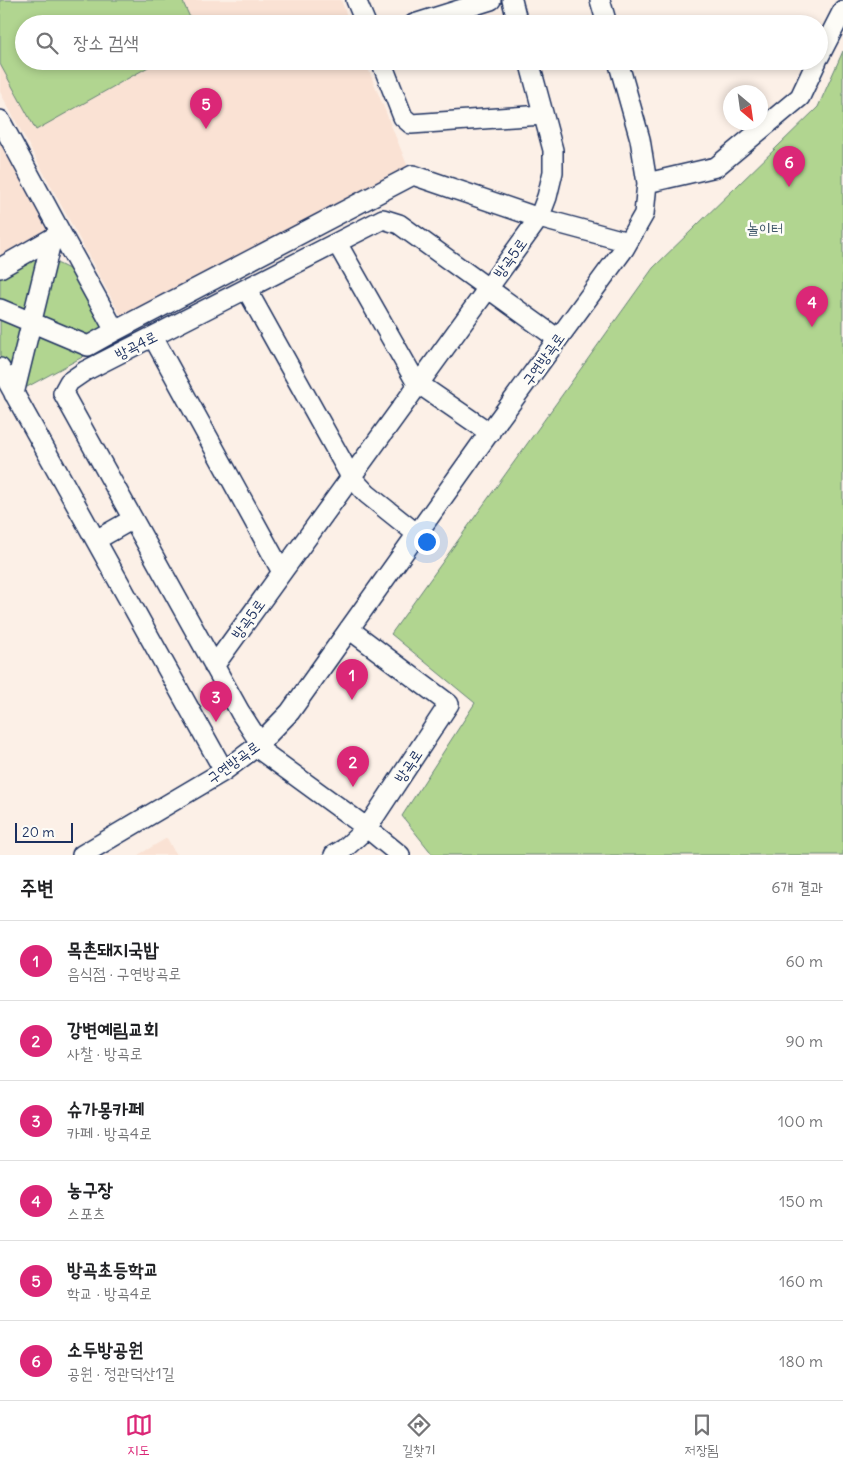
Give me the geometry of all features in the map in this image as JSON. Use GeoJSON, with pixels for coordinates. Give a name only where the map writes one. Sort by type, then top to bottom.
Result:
{"type":"FeatureCollection","features":[{"type":"Feature","properties":{"kind":"street"},"geometry":{"type":"LineString","coordinates":[[356,0],[362,15]]}},
{"type":"Feature","properties":{"kind":"street"},"geometry":{"type":"LineString","coordinates":[[443,15],[491,0]]}},
{"type":"Feature","properties":{"kind":"street"},"geometry":{"type":"LineString","coordinates":[[512,0],[516,15]]}},
{"type":"Feature","properties":{"kind":"street"},"geometry":{"type":"LineString","coordinates":[[600,0],[604,15]]}},
{"type":"Feature","properties":{"kind":"street"},"geometry":{"type":"LineString","coordinates":[[828,40],[843,10]]}},
{"type":"Feature","properties":{"kind":"street"},"geometry":{"type":"LineString","coordinates":[[385,70],[403,117],[411,124],[543,115]]}},
{"type":"Feature","properties":{"kind":"street","name":"방곡5로"},"geometry":{"type":"LineString","coordinates":[[214,666],[539,218],[548,198],[553,172],[553,150],[531,70]]}},
{"type":"Feature","properties":{"kind":"street","name":"구연방곡로"},"geometry":{"type":"LineString","coordinates":[[82,855],[224,771],[258,745],[290,712],[628,242],[644,214],[647,183],[640,139],[621,70]]}},
{"type":"Feature","properties":{"kind":"street"},"geometry":{"type":"LineString","coordinates":[[647,183],[716,167],[800,97],[813,70]]}},
{"type":"Feature","properties":{"kind":"street"},"geometry":{"type":"LineString","coordinates":[[0,120],[56,235],[115,331]]}},
{"type":"Feature","properties":{"kind":"street"},"geometry":{"type":"LineString","coordinates":[[0,309],[88,346],[413,175],[539,218],[628,242]]}},
{"type":"Feature","properties":{"kind":"street","name":"방곡4로"},"geometry":{"type":"LineString","coordinates":[[258,745],[63,393],[69,382],[85,371],[383,219],[399,224],[558,339]]}},
{"type":"Feature","properties":{"kind":"street"},"geometry":{"type":"LineString","coordinates":[[0,268],[56,235]]}},
{"type":"Feature","properties":{"kind":"street"},"geometry":{"type":"LineString","coordinates":[[14,394],[31,322],[56,235]]}},
{"type":"Feature","properties":{"kind":"street"},"geometry":{"type":"LineString","coordinates":[[337,243],[416,382],[490,433]]}},
{"type":"Feature","properties":{"kind":"street"},"geometry":{"type":"LineString","coordinates":[[247,290],[351,477],[367,494],[417,534]]}},
{"type":"Feature","properties":{"kind":"street"},"geometry":{"type":"LineString","coordinates":[[153,337],[282,572]]}},
{"type":"Feature","properties":{"kind":"street"},"geometry":{"type":"LineString","coordinates":[[0,368],[224,771]]}},
{"type":"Feature","properties":{"kind":"street"},"geometry":{"type":"LineString","coordinates":[[96,540],[133,519]]}},
{"type":"Feature","properties":{"kind":"street","name":"방곡로"},"geometry":{"type":"LineString","coordinates":[[334,855],[344,849],[367,828],[449,704],[349,629]]}},
{"type":"Feature","properties":{"kind":"street"},"geometry":{"type":"LineString","coordinates":[[258,745],[400,855]]}},
{"type":"Feature","properties":{"kind":"shaded area"},"geometry":{"type":"Polygon","coordinates":[[[0,0],[341,0],[347,15],[15,15],[15,70],[369,70],[408,167],[122,318],[0,92],[0,0]]]}},
{"type":"Feature","properties":{"kind":"shaded area"},"geometry":{"type":"Polygon","coordinates":[[[0,134],[51,230],[0,258],[0,134]]]}},
{"type":"Feature","properties":{"kind":"shaded area"},"geometry":{"type":"Polygon","coordinates":[[[167,838],[176,855],[138,855],[167,838]]]}},
{"type":"Feature","properties":{"kind":"green space"},"geometry":{"type":"Polygon","coordinates":[[[0,0],[182,0],[189,15],[15,15],[15,70],[143,70],[36,130],[0,64],[0,0]]]}},
{"type":"Feature","properties":{"kind":"green space","name":"놀이터"},"geometry":{"type":"Polygon","coordinates":[[[843,51],[843,855],[433,855],[402,816],[475,703],[391,634],[653,268],[818,107],[843,51]]]}},
{"type":"Feature","properties":{"kind":"green space"},"geometry":{"type":"Polygon","coordinates":[[[29,259],[59,264],[75,272],[112,341],[14,394],[0,368],[0,273],[29,259]]]}},
{"type":"Feature","properties":{"kind":"place","name":"방곡초등학교"},"geometry":{"type":"Point","coordinates":[206,129]}},
{"type":"Feature","properties":{"kind":"place","name":"소두방공원"},"geometry":{"type":"Point","coordinates":[789,187]}},
{"type":"Feature","properties":{"kind":"place","name":"농구장"},"geometry":{"type":"Point","coordinates":[812,327]}},
{"type":"Feature","properties":{"kind":"place","name":"목촌돼지국밥"},"geometry":{"type":"Point","coordinates":[352,700]}},
{"type":"Feature","properties":{"kind":"place","name":"슈가몽카페"},"geometry":{"type":"Point","coordinates":[216,722]}},
{"type":"Feature","properties":{"kind":"place","name":"강변예림교회"},"geometry":{"type":"Point","coordinates":[353,787]}}]}
